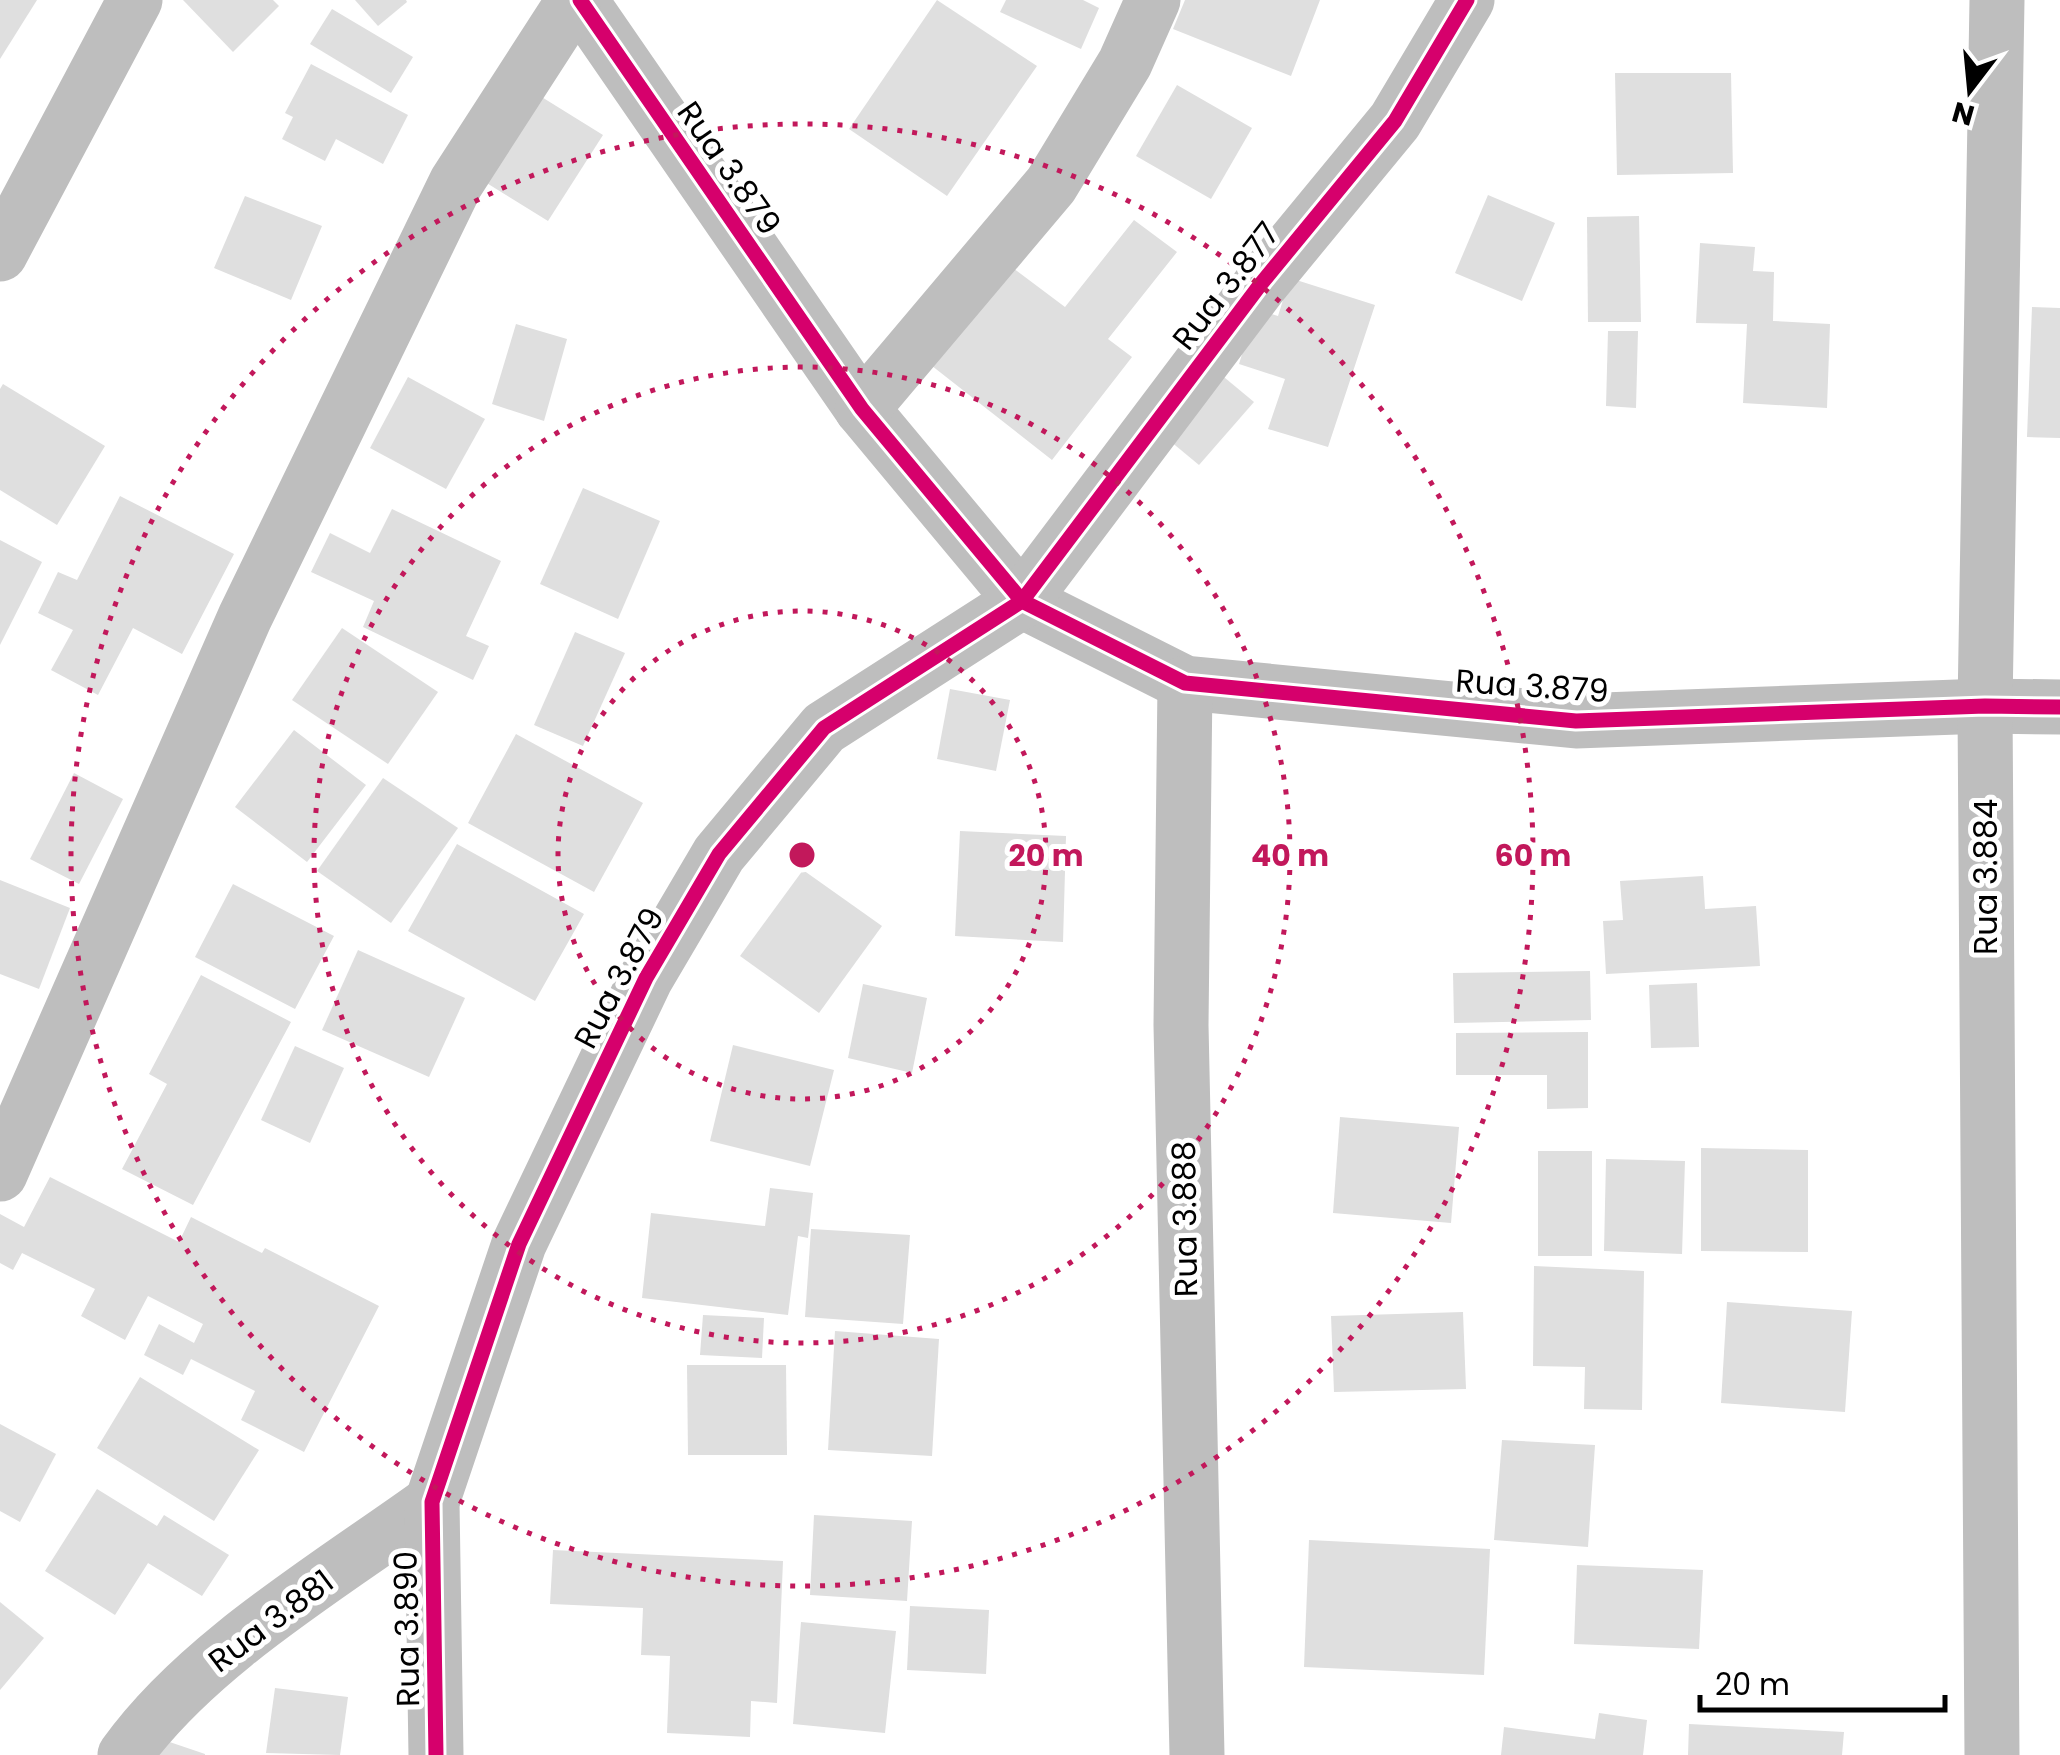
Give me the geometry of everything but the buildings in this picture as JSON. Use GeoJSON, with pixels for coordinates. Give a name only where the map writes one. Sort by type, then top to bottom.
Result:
{"type":"FeatureCollection","features":[{"type":"Feature","properties":{"kind":"street"},"geometry":{"type":"LineString","coordinates":[[0,254],[135,0]]}},
{"type":"Feature","properties":{"kind":"street"},"geometry":{"type":"LineString","coordinates":[[0,1174],[245,617],[456,183],[577,0]]}},
{"type":"Feature","properties":{"kind":"street","name":"Rua 3.879"},"geometry":{"type":"LineString","coordinates":[[577,0],[862,409],[1022,601],[1185,683],[1576,720],[1985,706],[2060,707]]}},
{"type":"Feature","properties":{"kind":"street"},"geometry":{"type":"LineString","coordinates":[[862,409],[1051,185],[1125,63],[1153,0]]}},
{"type":"Feature","properties":{"kind":"street","name":"Rua 3.877"},"geometry":{"type":"LineString","coordinates":[[1022,601],[1260,284],[1394,121],[1467,0]]}},
{"type":"Feature","properties":{"kind":"street","name":"Rua 3.884"},"geometry":{"type":"LineString","coordinates":[[1992,1755],[1985,706],[1997,0]]}},
{"type":"Feature","properties":{"kind":"street","name":"Rua 3.879"},"geometry":{"type":"LineString","coordinates":[[432,1502],[519,1244],[646,978],[720,854],[824,728],[1022,601]]}},
{"type":"Feature","properties":{"kind":"street","name":"Rua 3.888"},"geometry":{"type":"LineString","coordinates":[[1185,683],[1181,1025],[1197,1755]]}},
{"type":"Feature","properties":{"kind":"street","name":"Rua 3.881"},"geometry":{"type":"LineString","coordinates":[[125,1755],[148,1723],[245,1637],[432,1502]]}},
{"type":"Feature","properties":{"kind":"street","name":"Rua 3.890"},"geometry":{"type":"LineString","coordinates":[[432,1502],[436,1755]]}},
{"type":"Feature","properties":{"kind":"cycle path"},"geometry":{"type":"LineString","coordinates":[[580,0],[862,409],[1022,601],[1185,683],[1576,721],[1985,706],[2060,707]]}},
{"type":"Feature","properties":{"kind":"cycle path"},"geometry":{"type":"LineString","coordinates":[[436,1755],[432,1502],[519,1244],[646,978],[719,854],[824,728],[1022,601],[1260,285],[1395,121],[1467,0]]}}]}
